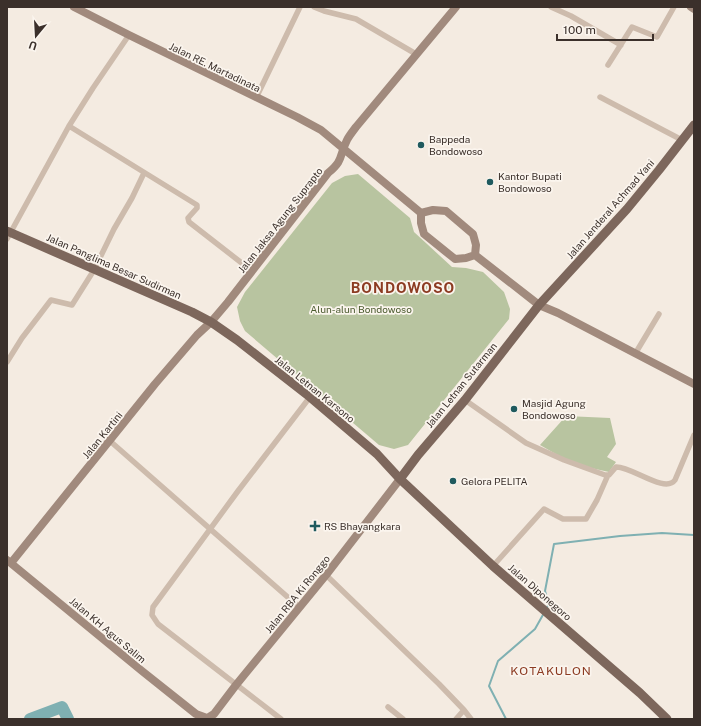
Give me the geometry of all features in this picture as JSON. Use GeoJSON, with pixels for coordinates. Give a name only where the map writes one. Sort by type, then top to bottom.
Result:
{"type":"FeatureCollection","features":[{"type":"Feature","properties":{"kind":"main road","name":"Jalan RE. Martadinata"},"geometry":{"type":"LineString","coordinates":[[74,7],[321,130],[421,213]]}},
{"type":"Feature","properties":{"kind":"main road","name":"Jalan Jaksa Agung Suprapto"},"geometry":{"type":"LineString","coordinates":[[211,322],[328,173],[338,164],[348,139],[356,127],[456,7]]}},
{"type":"Feature","properties":{"kind":"main road","name":"Jalan Jenderal Achmad Yani"},"geometry":{"type":"LineString","coordinates":[[539,305],[627,209],[660,170],[694,125]]}},
{"type":"Feature","properties":{"kind":"main road"},"geometry":{"type":"LineString","coordinates":[[433,210],[446,211],[473,234],[476,245],[475,255],[455,259],[424,234],[421,223],[421,213],[433,210]]}},
{"type":"Feature","properties":{"kind":"main road","name":"Jalan Panglima Besar Sudirman"},"geometry":{"type":"LineString","coordinates":[[8,234],[192,312],[211,322]]}},
{"type":"Feature","properties":{"kind":"main road"},"geometry":{"type":"LineString","coordinates":[[475,255],[539,305],[558,313],[694,384]]}},
{"type":"Feature","properties":{"kind":"main road","name":"Jalan Letnan Sutarman"},"geometry":{"type":"LineString","coordinates":[[400,480],[418,455],[465,400],[539,305]]}},
{"type":"Feature","properties":{"kind":"main road","name":"Jalan Letnan Karsono"},"geometry":{"type":"LineString","coordinates":[[211,322],[310,397],[377,454],[400,480]]}},
{"type":"Feature","properties":{"kind":"main road","name":"Jalan Kartini"},"geometry":{"type":"LineString","coordinates":[[9,561],[197,335],[211,322]]}},
{"type":"Feature","properties":{"kind":"main road","name":"Jalan Diponegoro"},"geometry":{"type":"LineString","coordinates":[[400,480],[493,566],[640,693],[667,719]]}},
{"type":"Feature","properties":{"kind":"main road","name":"Jalan RBA Ki Ronggo"},"geometry":{"type":"LineString","coordinates":[[206,719],[214,714],[400,480]]}},
{"type":"Feature","properties":{"kind":"main road","name":"Jalan KH Agus Salim"},"geometry":{"type":"LineString","coordinates":[[9,561],[196,716],[206,719]]}},
{"type":"Feature","properties":{"kind":"street"},"geometry":{"type":"LineString","coordinates":[[256,98],[300,7]]}},
{"type":"Feature","properties":{"kind":"street"},"geometry":{"type":"LineString","coordinates":[[314,7],[324,12],[356,19],[416,54]]}},
{"type":"Feature","properties":{"kind":"street"},"geometry":{"type":"LineString","coordinates":[[551,7],[571,16],[621,45]]}},
{"type":"Feature","properties":{"kind":"street"},"geometry":{"type":"LineString","coordinates":[[608,66],[632,27],[657,37],[674,7]]}},
{"type":"Feature","properties":{"kind":"street"},"geometry":{"type":"LineString","coordinates":[[8,234],[69,126],[129,35]]}},
{"type":"Feature","properties":{"kind":"street"},"geometry":{"type":"LineString","coordinates":[[600,96],[682,140]]}},
{"type":"Feature","properties":{"kind":"street"},"geometry":{"type":"LineString","coordinates":[[69,126],[197,205],[197,208],[188,218],[189,222],[252,271]]}},
{"type":"Feature","properties":{"kind":"street"},"geometry":{"type":"LineString","coordinates":[[7,362],[22,338],[51,300],[72,306],[94,270],[144,173]]}},
{"type":"Feature","properties":{"kind":"street"},"geometry":{"type":"LineString","coordinates":[[635,354],[659,314]]}},
{"type":"Feature","properties":{"kind":"street"},"geometry":{"type":"LineString","coordinates":[[281,719],[158,624],[152,615],[154,607],[238,491],[310,397]]}},
{"type":"Feature","properties":{"kind":"street"},"geometry":{"type":"LineString","coordinates":[[465,400],[526,444],[564,460],[604,475],[608,475]]}},
{"type":"Feature","properties":{"kind":"street"},"geometry":{"type":"LineString","coordinates":[[493,566],[544,509],[563,519],[586,519],[597,500],[608,475],[615,468],[618,467],[628,470],[659,483],[667,485],[671,484],[675,480],[694,435]]}},
{"type":"Feature","properties":{"kind":"street"},"geometry":{"type":"LineString","coordinates":[[110,441],[298,607]]}},
{"type":"Feature","properties":{"kind":"street"},"geometry":{"type":"LineString","coordinates":[[326,575],[464,710],[471,719]]}},
{"type":"Feature","properties":{"kind":"street"},"geometry":{"type":"LineString","coordinates":[[388,707],[403,719]]}},
{"type":"Feature","properties":{"kind":"street"},"geometry":{"type":"LineString","coordinates":[[456,719],[464,710]]}},
{"type":"Feature","properties":{"kind":"green space","name":"Alun-alun Bondowoso"},"geometry":{"type":"Polygon","coordinates":[[[358,174],[410,218],[414,232],[452,267],[466,268],[483,272],[504,292],[510,309],[509,319],[408,445],[394,449],[379,445],[245,331],[240,321],[237,307],[245,292],[332,183],[345,176],[358,174]]]}},
{"type":"Feature","properties":{"kind":"green space"},"geometry":{"type":"Polygon","coordinates":[[[566,416],[610,418],[616,444],[607,457],[616,462],[609,472],[573,464],[540,445],[566,416]]]}},
{"type":"Feature","properties":{"kind":"waterway"},"geometry":{"type":"LineString","coordinates":[[546,609],[549,604],[545,591],[554,544],[620,536],[662,533],[694,535]]}},
{"type":"Feature","properties":{"kind":"waterway"},"geometry":{"type":"LineString","coordinates":[[506,719],[489,686],[498,661],[535,629],[544,613]]}},
{"type":"Feature","properties":{"kind":"waterway"},"geometry":{"type":"LineString","coordinates":[[30,719],[62,707],[68,719]]}},
{"type":"Feature","properties":{"kind":"place","name":"Bappeda Bondowoso"},"geometry":{"type":"Point","coordinates":[421,145]}},
{"type":"Feature","properties":{"kind":"place","name":"Kantor Bupati Bondowoso"},"geometry":{"type":"Point","coordinates":[490,182]}},
{"type":"Feature","properties":{"kind":"place","name":"Masjid Agung Bondowoso"},"geometry":{"type":"Point","coordinates":[514,409]}},
{"type":"Feature","properties":{"kind":"place","name":"Gelora PELITA"},"geometry":{"type":"Point","coordinates":[453,481]}},
{"type":"Feature","properties":{"kind":"place","name":"RS Bhayangkara"},"geometry":{"type":"Point","coordinates":[315,526]}},
{"type":"Feature","properties":{"kind":"district","name":"BONDOWOSO"},"geometry":{"type":"Point","coordinates":[403,288]}},
{"type":"Feature","properties":{"kind":"district","name":"KOTAKULON"},"geometry":{"type":"Point","coordinates":[551,671]}}]}
